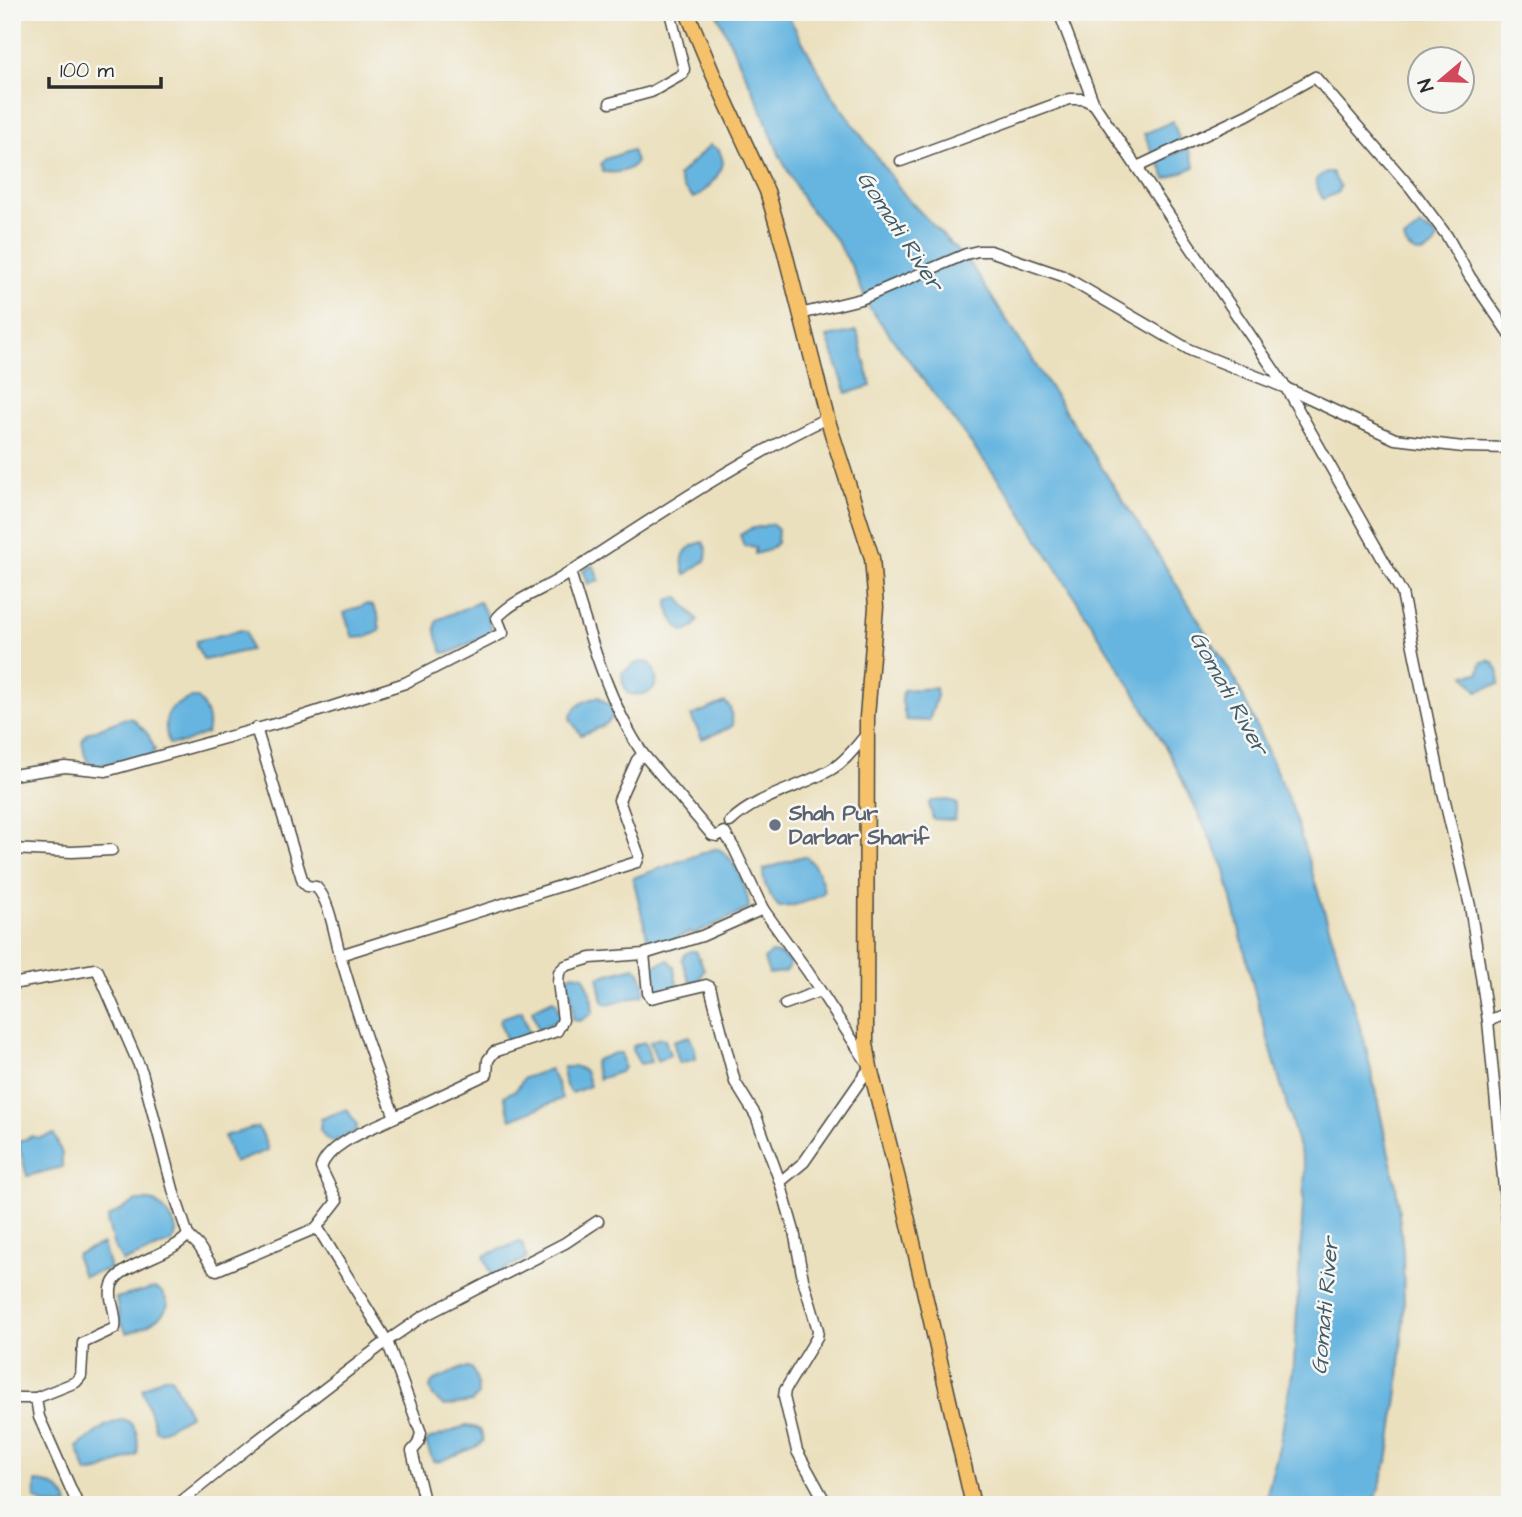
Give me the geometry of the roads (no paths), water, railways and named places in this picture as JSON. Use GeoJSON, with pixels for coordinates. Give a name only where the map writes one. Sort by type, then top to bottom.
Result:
{"type":"FeatureCollection","features":[{"type":"Feature","properties":{"kind":"main road"},"geometry":{"type":"LineString","coordinates":[[687,12],[767,191],[827,418],[872,558],[876,607],[867,734],[865,1020],[870,1066],[973,1505]]}},
{"type":"Feature","properties":{"kind":"street"},"geometry":{"type":"LineString","coordinates":[[610,103],[651,92],[683,74],[670,12]]}},
{"type":"Feature","properties":{"kind":"street"},"geometry":{"type":"LineString","coordinates":[[1059,12],[1094,104],[1286,388],[1402,593],[1446,806],[1470,906],[1488,1021],[1510,1251]]}},
{"type":"Feature","properties":{"kind":"street"},"geometry":{"type":"LineString","coordinates":[[1137,167],[1248,115],[1315,77],[1411,188],[1447,236],[1470,277],[1510,335]]}},
{"type":"Feature","properties":{"kind":"street"},"geometry":{"type":"LineString","coordinates":[[901,161],[1069,99],[1083,99],[1094,104]]}},
{"type":"Feature","properties":{"kind":"street"},"geometry":{"type":"LineString","coordinates":[[800,314],[861,299],[966,254],[978,250],[990,251],[1063,276],[1189,350],[1286,388],[1395,439],[1463,447],[1510,448]]}},
{"type":"Feature","properties":{"kind":"street"},"geometry":{"type":"LineString","coordinates":[[12,775],[65,767],[106,771],[300,717],[405,683],[503,633],[497,618],[504,610],[751,459],[827,418]]}},
{"type":"Feature","properties":{"kind":"street"},"geometry":{"type":"LineString","coordinates":[[570,572],[593,646],[619,708],[643,754],[712,835],[717,836],[724,832],[763,909],[870,1066],[804,1162],[780,1182]]}},
{"type":"Feature","properties":{"kind":"street"},"geometry":{"type":"LineString","coordinates":[[256,729],[303,882],[307,886],[316,887],[323,897],[381,1082],[395,1117]]}},
{"type":"Feature","properties":{"kind":"street"},"geometry":{"type":"LineString","coordinates":[[730,822],[772,797],[834,768],[867,734]]}},
{"type":"Feature","properties":{"kind":"street"},"geometry":{"type":"LineString","coordinates":[[340,955],[637,862],[639,856],[619,800],[637,760],[643,754]]}},
{"type":"Feature","properties":{"kind":"street"},"geometry":{"type":"LineString","coordinates":[[12,849],[72,852],[112,850]]}},
{"type":"Feature","properties":{"kind":"street"},"geometry":{"type":"LineString","coordinates":[[12,984],[95,969],[98,971],[142,1072],[188,1235],[214,1269],[218,1270],[317,1228],[337,1201],[321,1168],[326,1157],[354,1137],[487,1074],[488,1060],[494,1052],[557,1031],[563,1020],[559,972],[565,966],[591,958],[644,954],[702,936],[763,909]]}},
{"type":"Feature","properties":{"kind":"street"},"geometry":{"type":"LineString","coordinates":[[644,954],[648,993],[651,998],[706,985],[710,987],[735,1082],[756,1116],[780,1182],[818,1330],[817,1337],[785,1390],[784,1398],[797,1451],[827,1505]]}},
{"type":"Feature","properties":{"kind":"street"},"geometry":{"type":"LineString","coordinates":[[785,1004],[820,991]]}},
{"type":"Feature","properties":{"kind":"street"},"geometry":{"type":"LineString","coordinates":[[1488,1021],[1510,1013]]}},
{"type":"Feature","properties":{"kind":"street"},"geometry":{"type":"LineString","coordinates":[[177,1505],[387,1341],[422,1317],[565,1243],[598,1221]]}},
{"type":"Feature","properties":{"kind":"street"},"geometry":{"type":"LineString","coordinates":[[317,1228],[387,1341],[421,1433],[418,1444],[412,1451],[425,1505]]}},
{"type":"Feature","properties":{"kind":"street"},"geometry":{"type":"LineString","coordinates":[[12,1398],[36,1398],[76,1382],[82,1371],[83,1343],[114,1328],[116,1320],[111,1288],[117,1278],[180,1244],[188,1235]]}},
{"type":"Feature","properties":{"kind":"street"},"geometry":{"type":"LineString","coordinates":[[36,1398],[39,1417],[78,1505]]}},
{"type":"Feature","properties":{"kind":"water","name":"Gomati River"},"geometry":{"type":"Polygon","coordinates":[[[716,12],[786,12],[832,95],[906,197],[971,265],[1159,556],[1236,681],[1291,804],[1365,1043],[1396,1186],[1403,1251],[1404,1312],[1398,1391],[1389,1455],[1374,1505],[1264,1505],[1280,1443],[1294,1363],[1305,1169],[1256,997],[1224,867],[1171,757],[1138,698],[1015,502],[869,307],[852,267],[836,240],[804,202],[780,156],[716,12]]]}},
{"type":"Feature","properties":{"kind":"water"},"geometry":{"type":"Polygon","coordinates":[[[1173,121],[1180,142],[1153,154],[1144,134],[1173,121]]]}},
{"type":"Feature","properties":{"kind":"water"},"geometry":{"type":"Polygon","coordinates":[[[710,145],[719,150],[722,166],[712,183],[694,198],[683,188],[678,176],[710,145]]]}},
{"type":"Feature","properties":{"kind":"water"},"geometry":{"type":"Polygon","coordinates":[[[1188,148],[1195,167],[1166,179],[1158,160],[1188,148]]]}},
{"type":"Feature","properties":{"kind":"water"},"geometry":{"type":"Polygon","coordinates":[[[632,150],[636,162],[630,168],[603,172],[601,164],[605,159],[632,150]]]}},
{"type":"Feature","properties":{"kind":"water"},"geometry":{"type":"Polygon","coordinates":[[[1326,172],[1332,172],[1340,187],[1337,193],[1323,199],[1316,185],[1317,178],[1326,172]]]}},
{"type":"Feature","properties":{"kind":"water"},"geometry":{"type":"Polygon","coordinates":[[[1421,226],[1438,238],[1427,251],[1419,253],[1411,250],[1404,239],[1421,226]]]}},
{"type":"Feature","properties":{"kind":"water"},"geometry":{"type":"Polygon","coordinates":[[[857,331],[871,386],[847,393],[827,337],[857,331]]]}},
{"type":"Feature","properties":{"kind":"water"},"geometry":{"type":"Polygon","coordinates":[[[772,524],[778,530],[777,543],[769,550],[755,554],[755,547],[744,546],[740,535],[750,529],[772,524]]]}},
{"type":"Feature","properties":{"kind":"water"},"geometry":{"type":"Polygon","coordinates":[[[703,542],[707,550],[706,560],[685,575],[683,558],[687,549],[703,542]]]}},
{"type":"Feature","properties":{"kind":"water"},"geometry":{"type":"Polygon","coordinates":[[[594,566],[599,580],[588,584],[583,570],[594,566]]]}},
{"type":"Feature","properties":{"kind":"water"},"geometry":{"type":"Polygon","coordinates":[[[678,597],[698,620],[693,628],[685,632],[675,623],[669,609],[668,600],[678,597]]]}},
{"type":"Feature","properties":{"kind":"water"},"geometry":{"type":"Polygon","coordinates":[[[479,602],[493,632],[452,652],[443,653],[436,632],[437,620],[479,602]]]}},
{"type":"Feature","properties":{"kind":"water"},"geometry":{"type":"Polygon","coordinates":[[[366,604],[373,606],[378,615],[380,631],[367,637],[353,638],[344,613],[366,604]]]}},
{"type":"Feature","properties":{"kind":"water"},"geometry":{"type":"Polygon","coordinates":[[[246,631],[250,650],[204,660],[196,646],[196,641],[246,631]]]}},
{"type":"Feature","properties":{"kind":"water"},"geometry":{"type":"Polygon","coordinates":[[[1488,660],[1494,663],[1499,673],[1499,684],[1477,691],[1465,675],[1479,673],[1481,663],[1488,660]]]}},
{"type":"Feature","properties":{"kind":"water"},"geometry":{"type":"Polygon","coordinates":[[[643,662],[650,663],[654,671],[654,688],[644,694],[628,694],[622,673],[643,662]]]}},
{"type":"Feature","properties":{"kind":"water"},"geometry":{"type":"Polygon","coordinates":[[[936,688],[937,696],[929,721],[906,720],[903,690],[936,688]]]}},
{"type":"Feature","properties":{"kind":"water"},"geometry":{"type":"Polygon","coordinates":[[[599,697],[610,706],[614,714],[604,725],[581,735],[570,719],[572,714],[581,704],[599,697]]]}},
{"type":"Feature","properties":{"kind":"water"},"geometry":{"type":"Polygon","coordinates":[[[198,698],[205,710],[208,719],[207,733],[183,743],[169,744],[166,727],[168,714],[177,705],[198,698]]]}},
{"type":"Feature","properties":{"kind":"water"},"geometry":{"type":"Polygon","coordinates":[[[725,702],[730,707],[733,725],[702,739],[691,716],[725,702]]]}},
{"type":"Feature","properties":{"kind":"water"},"geometry":{"type":"Polygon","coordinates":[[[126,718],[133,719],[148,734],[155,750],[152,756],[91,767],[82,741],[87,733],[126,718]]]}},
{"type":"Feature","properties":{"kind":"water"},"geometry":{"type":"Polygon","coordinates":[[[949,800],[957,804],[955,820],[933,819],[929,804],[932,801],[949,800]]]}},
{"type":"Feature","properties":{"kind":"water"},"geometry":{"type":"Polygon","coordinates":[[[719,849],[736,867],[744,884],[749,909],[694,934],[692,932],[650,949],[633,878],[719,849]]]}},
{"type":"Feature","properties":{"kind":"water"},"geometry":{"type":"Polygon","coordinates":[[[799,857],[807,857],[814,865],[824,892],[803,903],[779,907],[767,890],[763,870],[799,857]]]}},
{"type":"Feature","properties":{"kind":"water"},"geometry":{"type":"Polygon","coordinates":[[[696,951],[704,969],[700,980],[690,982],[682,960],[685,954],[696,951]]]}},
{"type":"Feature","properties":{"kind":"water"},"geometry":{"type":"Polygon","coordinates":[[[771,953],[788,961],[790,964],[785,972],[769,974],[764,959],[771,953]]]}},
{"type":"Feature","properties":{"kind":"water"},"geometry":{"type":"Polygon","coordinates":[[[669,960],[674,967],[677,985],[654,994],[650,979],[652,966],[669,960]]]}},
{"type":"Feature","properties":{"kind":"water"},"geometry":{"type":"Polygon","coordinates":[[[634,967],[643,979],[643,995],[608,1005],[603,1001],[598,977],[634,967]]]}},
{"type":"Feature","properties":{"kind":"water"},"geometry":{"type":"Polygon","coordinates":[[[573,974],[584,976],[591,995],[593,1013],[580,1021],[572,1020],[573,1007],[567,978],[573,974]]]}},
{"type":"Feature","properties":{"kind":"water"},"geometry":{"type":"Polygon","coordinates":[[[553,1000],[557,1004],[560,1019],[538,1030],[532,1010],[553,1000]]]}},
{"type":"Feature","properties":{"kind":"water"},"geometry":{"type":"Polygon","coordinates":[[[522,1011],[529,1034],[512,1043],[507,1041],[499,1021],[522,1011]]]}},
{"type":"Feature","properties":{"kind":"water"},"geometry":{"type":"Polygon","coordinates":[[[689,1036],[696,1059],[679,1063],[673,1041],[689,1036]]]}},
{"type":"Feature","properties":{"kind":"water"},"geometry":{"type":"Polygon","coordinates":[[[660,1038],[665,1040],[670,1055],[657,1061],[650,1042],[660,1038]]]}},
{"type":"Feature","properties":{"kind":"water"},"geometry":{"type":"Polygon","coordinates":[[[643,1042],[651,1062],[640,1064],[632,1050],[633,1046],[643,1042]]]}},
{"type":"Feature","properties":{"kind":"water"},"geometry":{"type":"Polygon","coordinates":[[[621,1053],[624,1068],[599,1079],[594,1065],[596,1060],[621,1053]]]}},
{"type":"Feature","properties":{"kind":"water"},"geometry":{"type":"Polygon","coordinates":[[[564,1067],[577,1067],[585,1071],[590,1086],[572,1093],[564,1081],[564,1067]]]}},
{"type":"Feature","properties":{"kind":"water"},"geometry":{"type":"Polygon","coordinates":[[[550,1069],[562,1099],[511,1119],[504,1096],[516,1090],[524,1078],[550,1069]]]}},
{"type":"Feature","properties":{"kind":"water"},"geometry":{"type":"Polygon","coordinates":[[[347,1109],[357,1126],[356,1131],[333,1142],[327,1140],[320,1130],[321,1119],[347,1109]]]}},
{"type":"Feature","properties":{"kind":"water"},"geometry":{"type":"Polygon","coordinates":[[[257,1127],[268,1150],[234,1163],[224,1136],[257,1127]]]}},
{"type":"Feature","properties":{"kind":"water"},"geometry":{"type":"Polygon","coordinates":[[[54,1134],[62,1154],[62,1167],[27,1176],[18,1142],[32,1136],[39,1138],[54,1134]]]}},
{"type":"Feature","properties":{"kind":"water"},"geometry":{"type":"Polygon","coordinates":[[[136,1201],[152,1201],[161,1207],[173,1223],[176,1234],[172,1242],[123,1262],[114,1246],[107,1221],[109,1217],[136,1201]]]}},
{"type":"Feature","properties":{"kind":"water"},"geometry":{"type":"Polygon","coordinates":[[[522,1243],[527,1258],[492,1276],[484,1257],[522,1243]]]}},
{"type":"Feature","properties":{"kind":"water"},"geometry":{"type":"Polygon","coordinates":[[[103,1244],[110,1269],[83,1276],[77,1254],[103,1244]]]}},
{"type":"Feature","properties":{"kind":"water"},"geometry":{"type":"Polygon","coordinates":[[[154,1288],[160,1290],[165,1297],[168,1305],[165,1310],[151,1323],[127,1333],[120,1322],[116,1298],[154,1288]]]}},
{"type":"Feature","properties":{"kind":"water"},"geometry":{"type":"Polygon","coordinates":[[[462,1368],[471,1368],[473,1371],[478,1395],[472,1402],[444,1406],[433,1396],[430,1387],[433,1381],[462,1368]]]}},
{"type":"Feature","properties":{"kind":"water"},"geometry":{"type":"Polygon","coordinates":[[[163,1377],[171,1377],[190,1415],[160,1432],[156,1431],[142,1389],[163,1377]]]}},
{"type":"Feature","properties":{"kind":"water"},"geometry":{"type":"Polygon","coordinates":[[[123,1419],[135,1429],[137,1455],[102,1470],[87,1473],[77,1447],[105,1426],[123,1419]]]}},
{"type":"Feature","properties":{"kind":"water"},"geometry":{"type":"Polygon","coordinates":[[[466,1426],[479,1429],[483,1441],[478,1446],[438,1462],[433,1461],[426,1443],[428,1440],[466,1426]]]}},
{"type":"Feature","properties":{"kind":"water"},"geometry":{"type":"Polygon","coordinates":[[[36,1482],[56,1488],[64,1495],[68,1505],[47,1505],[35,1499],[36,1482]]]}},
{"type":"Feature","properties":{"kind":"place","name":"Shah Pur Darbar Sharif"},"geometry":{"type":"Point","coordinates":[775,825]}}]}
